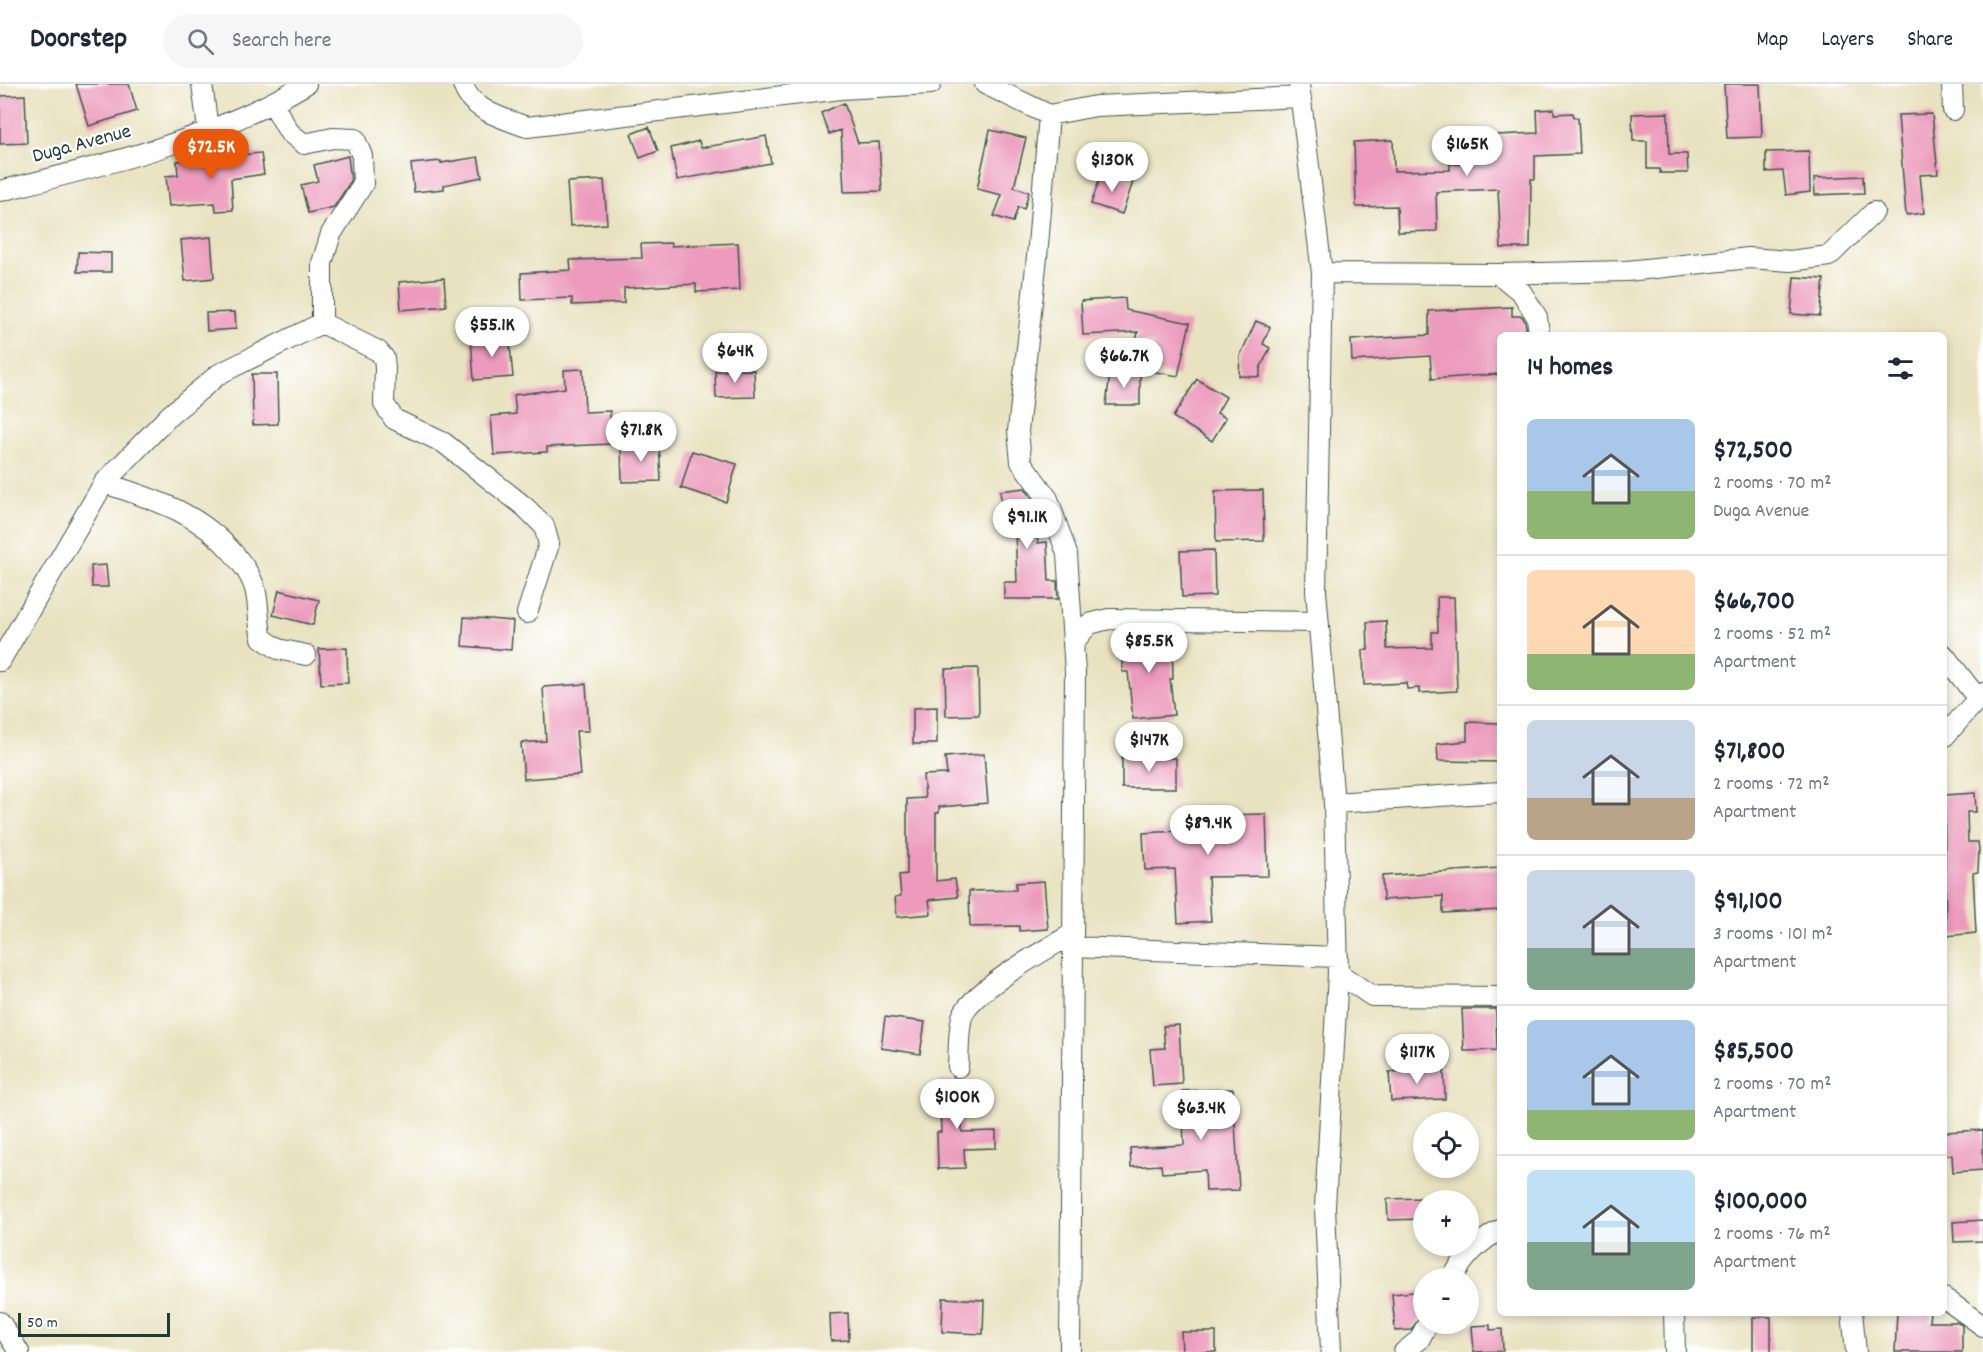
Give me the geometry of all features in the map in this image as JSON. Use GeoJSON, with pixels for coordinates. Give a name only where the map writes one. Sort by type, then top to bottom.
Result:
{"type":"FeatureCollection","features":[{"type":"Feature","properties":{"kind":"street"},"geometry":{"type":"LineString","coordinates":[[202,84],[208,129]]}},
{"type":"Feature","properties":{"kind":"street","name":"Duga Avenue"},"geometry":{"type":"LineString","coordinates":[[0,191],[139,156],[273,104],[306,84]]}},
{"type":"Feature","properties":{"kind":"street"},"geometry":{"type":"LineString","coordinates":[[463,84],[465,92],[489,113],[527,127],[841,89],[931,84]]}},
{"type":"Feature","properties":{"kind":"street"},"geometry":{"type":"LineString","coordinates":[[985,84],[1048,115],[1096,106],[1300,91],[1322,273],[1316,591],[1334,804],[1338,965],[1325,1207],[1331,1352]]}},
{"type":"Feature","properties":{"kind":"street"},"geometry":{"type":"LineString","coordinates":[[1952,84],[1953,110]]}},
{"type":"Feature","properties":{"kind":"street"},"geometry":{"type":"LineString","coordinates":[[273,104],[289,132],[304,144],[333,138],[355,139],[362,156],[363,184],[331,234],[322,263],[321,323]]}},
{"type":"Feature","properties":{"kind":"street"},"geometry":{"type":"LineString","coordinates":[[1048,115],[1037,257],[1018,431],[1021,462],[1048,499],[1067,554],[1073,643],[1070,1352]]}},
{"type":"Feature","properties":{"kind":"street"},"geometry":{"type":"LineString","coordinates":[[1322,273],[1499,274],[1627,271],[1749,258],[1790,261],[1829,256],[1874,212]]}},
{"type":"Feature","properties":{"kind":"street"},"geometry":{"type":"LineString","coordinates":[[1499,274],[1522,293],[1537,317],[1539,332]]}},
{"type":"Feature","properties":{"kind":"street"},"geometry":{"type":"LineString","coordinates":[[0,661],[104,483],[170,415],[219,374],[321,323]]}},
{"type":"Feature","properties":{"kind":"street"},"geometry":{"type":"LineString","coordinates":[[321,323],[378,351],[384,358],[384,404],[394,419],[444,443],[518,500],[544,526],[549,544],[527,613]]}},
{"type":"Feature","properties":{"kind":"street"},"geometry":{"type":"LineString","coordinates":[[104,483],[171,505],[196,518],[224,541],[247,570],[256,594],[257,620],[262,638],[278,649],[306,655]]}},
{"type":"Feature","properties":{"kind":"street"},"geometry":{"type":"LineString","coordinates":[[1073,643],[1089,624],[1109,619],[1318,622]]}},
{"type":"Feature","properties":{"kind":"street"},"geometry":{"type":"LineString","coordinates":[[1947,658],[1980,696],[1947,734]]}},
{"type":"Feature","properties":{"kind":"street"},"geometry":{"type":"LineString","coordinates":[[1334,804],[1497,792]]}},
{"type":"Feature","properties":{"kind":"street"},"geometry":{"type":"LineString","coordinates":[[958,1067],[962,1016],[970,1002],[1033,957],[1072,940],[1338,965],[1372,996],[1497,997]]}},
{"type":"Feature","properties":{"kind":"street"},"geometry":{"type":"LineString","coordinates":[[1459,1268],[1467,1255],[1487,1237],[1497,1232]]}},
{"type":"Feature","properties":{"kind":"street"},"geometry":{"type":"LineString","coordinates":[[1947,1300],[1983,1326]]}},
{"type":"Feature","properties":{"kind":"street"},"geometry":{"type":"LineString","coordinates":[[1674,1316],[1676,1352]]}},
{"type":"Feature","properties":{"kind":"street"},"geometry":{"type":"LineString","coordinates":[[1852,1316],[1856,1352]]}},
{"type":"Feature","properties":{"kind":"street"},"geometry":{"type":"LineString","coordinates":[[0,1322],[19,1352]]}},
{"type":"Feature","properties":{"kind":"street"},"geometry":{"type":"LineString","coordinates":[[1404,1352],[1419,1340],[1422,1334]]}},
{"type":"Feature","properties":{"kind":"building"},"geometry":{"type":"Polygon","coordinates":[[[76,84],[129,84],[137,111],[89,126],[76,84]]]}},
{"type":"Feature","properties":{"kind":"building"},"geometry":{"type":"Polygon","coordinates":[[[1724,84],[1760,84],[1762,137],[1727,138],[1724,84]]]}},
{"type":"Feature","properties":{"kind":"building"},"geometry":{"type":"Polygon","coordinates":[[[25,95],[27,143],[0,144],[0,96],[25,95]]]}},
{"type":"Feature","properties":{"kind":"building"},"geometry":{"type":"Polygon","coordinates":[[[844,103],[858,143],[879,142],[882,191],[844,192],[841,130],[829,134],[821,113],[844,103]]]}},
{"type":"Feature","properties":{"kind":"building"},"geometry":{"type":"Polygon","coordinates":[[[1554,109],[1554,114],[1573,113],[1574,118],[1578,118],[1580,154],[1535,156],[1535,179],[1531,179],[1530,248],[1501,248],[1498,189],[1436,192],[1437,231],[1398,232],[1397,206],[1356,207],[1354,142],[1393,140],[1394,171],[1450,170],[1450,164],[1460,164],[1459,142],[1496,140],[1496,135],[1538,133],[1537,110],[1554,109]]]}},
{"type":"Feature","properties":{"kind":"building"},"geometry":{"type":"Polygon","coordinates":[[[1668,113],[1669,154],[1687,154],[1688,173],[1660,173],[1660,169],[1647,169],[1647,141],[1633,141],[1632,114],[1668,113]]]}},
{"type":"Feature","properties":{"kind":"building"},"geometry":{"type":"Polygon","coordinates":[[[1932,114],[1938,174],[1920,175],[1924,213],[1906,215],[1898,115],[1932,114]]]}},
{"type":"Feature","properties":{"kind":"building"},"geometry":{"type":"Polygon","coordinates":[[[649,127],[658,151],[640,158],[631,134],[649,127]]]}},
{"type":"Feature","properties":{"kind":"building"},"geometry":{"type":"Polygon","coordinates":[[[990,130],[1026,138],[1014,187],[1029,192],[1024,209],[1018,207],[1013,222],[994,216],[1002,195],[977,189],[990,130]]]}},
{"type":"Feature","properties":{"kind":"building"},"geometry":{"type":"Polygon","coordinates":[[[766,136],[771,163],[677,180],[671,148],[699,141],[701,148],[766,136]]]}},
{"type":"Feature","properties":{"kind":"building"},"geometry":{"type":"Polygon","coordinates":[[[1809,151],[1810,192],[1786,195],[1783,171],[1766,172],[1766,152],[1809,151]]]}},
{"type":"Feature","properties":{"kind":"building"},"geometry":{"type":"Polygon","coordinates":[[[261,153],[264,174],[231,179],[233,210],[216,211],[215,203],[169,206],[166,176],[178,175],[177,161],[261,153]]]}},
{"type":"Feature","properties":{"kind":"building"},"geometry":{"type":"Polygon","coordinates":[[[348,156],[351,181],[334,207],[308,213],[301,185],[318,181],[314,165],[348,156]]]}},
{"type":"Feature","properties":{"kind":"building"},"geometry":{"type":"Polygon","coordinates":[[[478,157],[482,177],[444,185],[444,189],[414,192],[411,164],[441,161],[441,163],[478,157]]]}},
{"type":"Feature","properties":{"kind":"building"},"geometry":{"type":"Polygon","coordinates":[[[1102,172],[1133,182],[1122,214],[1091,204],[1102,172]]]}},
{"type":"Feature","properties":{"kind":"building"},"geometry":{"type":"Polygon","coordinates":[[[1863,176],[1864,193],[1815,195],[1814,178],[1863,176]]]}},
{"type":"Feature","properties":{"kind":"building"},"geometry":{"type":"Polygon","coordinates":[[[604,180],[607,224],[570,226],[567,182],[604,180]]]}},
{"type":"Feature","properties":{"kind":"building"},"geometry":{"type":"Polygon","coordinates":[[[211,237],[214,278],[185,281],[181,240],[211,237]]]}},
{"type":"Feature","properties":{"kind":"building"},"geometry":{"type":"Polygon","coordinates":[[[671,243],[671,246],[738,243],[740,290],[696,292],[696,284],[624,288],[624,303],[572,305],[572,298],[522,300],[521,273],[571,270],[570,260],[642,258],[641,244],[671,243]]]}},
{"type":"Feature","properties":{"kind":"building"},"geometry":{"type":"Polygon","coordinates":[[[78,252],[111,253],[111,272],[77,272],[78,252]]]}},
{"type":"Feature","properties":{"kind":"building"},"geometry":{"type":"Polygon","coordinates":[[[1794,277],[1824,279],[1820,316],[1791,314],[1794,277]]]}},
{"type":"Feature","properties":{"kind":"building"},"geometry":{"type":"Polygon","coordinates":[[[444,278],[446,306],[401,310],[399,282],[444,278]]]}},
{"type":"Feature","properties":{"kind":"building"},"geometry":{"type":"Polygon","coordinates":[[[1125,298],[1126,310],[1190,323],[1178,376],[1150,371],[1155,344],[1136,341],[1138,332],[1083,335],[1081,301],[1125,298]]]}},
{"type":"Feature","properties":{"kind":"building"},"geometry":{"type":"Polygon","coordinates":[[[1512,307],[1512,316],[1522,316],[1527,332],[1497,332],[1497,374],[1432,379],[1430,356],[1352,361],[1351,340],[1429,335],[1429,311],[1512,307]]]}},
{"type":"Feature","properties":{"kind":"building"},"geometry":{"type":"Polygon","coordinates":[[[235,312],[236,329],[207,331],[206,313],[235,312]]]}},
{"type":"Feature","properties":{"kind":"building"},"geometry":{"type":"Polygon","coordinates":[[[1256,321],[1270,327],[1263,344],[1270,348],[1260,369],[1260,377],[1239,376],[1240,356],[1256,321]]]}},
{"type":"Feature","properties":{"kind":"building"},"geometry":{"type":"Polygon","coordinates":[[[509,336],[513,377],[474,380],[471,339],[509,336]]]}},
{"type":"Feature","properties":{"kind":"building"},"geometry":{"type":"Polygon","coordinates":[[[583,369],[585,412],[610,411],[611,444],[547,447],[547,452],[494,455],[491,416],[516,414],[514,395],[565,388],[564,370],[583,369]]]}},
{"type":"Feature","properties":{"kind":"building"},"geometry":{"type":"Polygon","coordinates":[[[754,370],[755,397],[716,398],[715,371],[754,370]]]}},
{"type":"Feature","properties":{"kind":"building"},"geometry":{"type":"Polygon","coordinates":[[[1110,373],[1140,373],[1140,405],[1106,405],[1110,373]]]}},
{"type":"Feature","properties":{"kind":"building"},"geometry":{"type":"Polygon","coordinates":[[[252,374],[277,374],[278,424],[253,425],[252,374]]]}},
{"type":"Feature","properties":{"kind":"building"},"geometry":{"type":"Polygon","coordinates":[[[1197,379],[1226,397],[1217,413],[1226,418],[1212,441],[1173,417],[1197,379]]]}},
{"type":"Feature","properties":{"kind":"building"},"geometry":{"type":"Polygon","coordinates":[[[659,443],[661,481],[622,482],[621,445],[659,443]]]}},
{"type":"Feature","properties":{"kind":"building"},"geometry":{"type":"Polygon","coordinates":[[[692,451],[737,464],[726,502],[681,488],[692,451]]]}},
{"type":"Feature","properties":{"kind":"building"},"geometry":{"type":"Polygon","coordinates":[[[1025,488],[1032,498],[1038,543],[1047,542],[1049,581],[1057,581],[1058,599],[1004,599],[1004,582],[1017,582],[1015,528],[1005,529],[1000,491],[1025,488]]]}},
{"type":"Feature","properties":{"kind":"building"},"geometry":{"type":"Polygon","coordinates":[[[1263,490],[1264,541],[1216,542],[1215,491],[1263,490]]]}},
{"type":"Feature","properties":{"kind":"building"},"geometry":{"type":"Polygon","coordinates":[[[1214,550],[1215,596],[1182,597],[1180,551],[1214,550]]]}},
{"type":"Feature","properties":{"kind":"building"},"geometry":{"type":"Polygon","coordinates":[[[106,565],[108,587],[92,587],[91,566],[106,565]]]}},
{"type":"Feature","properties":{"kind":"building"},"geometry":{"type":"Polygon","coordinates":[[[279,590],[319,600],[313,625],[273,615],[279,590]]]}},
{"type":"Feature","properties":{"kind":"building"},"geometry":{"type":"Polygon","coordinates":[[[1437,597],[1454,597],[1457,691],[1419,693],[1419,688],[1407,689],[1406,683],[1364,685],[1363,650],[1368,650],[1367,622],[1386,621],[1387,649],[1432,648],[1432,632],[1438,632],[1437,597]]]}},
{"type":"Feature","properties":{"kind":"building"},"geometry":{"type":"Polygon","coordinates":[[[464,617],[513,621],[511,650],[462,646],[464,617]]]}},
{"type":"Feature","properties":{"kind":"building"},"geometry":{"type":"Polygon","coordinates":[[[1172,634],[1173,679],[1170,679],[1174,715],[1133,719],[1128,672],[1122,672],[1122,635],[1172,634]]]}},
{"type":"Feature","properties":{"kind":"building"},"geometry":{"type":"Polygon","coordinates":[[[347,648],[348,683],[321,684],[319,649],[347,648]]]}},
{"type":"Feature","properties":{"kind":"building"},"geometry":{"type":"Polygon","coordinates":[[[978,668],[979,715],[946,716],[945,669],[978,668]]]}},
{"type":"Feature","properties":{"kind":"building"},"geometry":{"type":"Polygon","coordinates":[[[586,684],[589,731],[576,731],[580,775],[524,779],[521,743],[546,741],[543,687],[586,684]]]}},
{"type":"Feature","properties":{"kind":"building"},"geometry":{"type":"Polygon","coordinates":[[[937,707],[937,744],[913,744],[913,708],[937,707]]]}},
{"type":"Feature","properties":{"kind":"building"},"geometry":{"type":"Polygon","coordinates":[[[1467,722],[1497,723],[1497,762],[1438,761],[1437,744],[1467,741],[1467,722]]]}},
{"type":"Feature","properties":{"kind":"building"},"geometry":{"type":"Polygon","coordinates":[[[984,754],[988,803],[939,807],[939,813],[936,813],[936,881],[955,879],[958,897],[929,900],[931,914],[897,917],[895,897],[901,896],[899,875],[907,874],[907,799],[925,798],[923,775],[947,774],[945,757],[984,754]]]}},
{"type":"Feature","properties":{"kind":"building"},"geometry":{"type":"Polygon","coordinates":[[[1122,758],[1176,758],[1176,788],[1122,788],[1122,758]]]}},
{"type":"Feature","properties":{"kind":"building"},"geometry":{"type":"Polygon","coordinates":[[[1975,793],[1976,812],[1967,812],[1968,842],[1978,842],[1979,850],[1978,872],[1973,873],[1976,933],[1947,936],[1947,795],[1975,793]]]}},
{"type":"Feature","properties":{"kind":"building"},"geometry":{"type":"Polygon","coordinates":[[[1266,814],[1268,876],[1208,877],[1211,921],[1178,923],[1175,869],[1145,870],[1143,833],[1178,831],[1177,816],[1266,814]]]}},
{"type":"Feature","properties":{"kind":"building"},"geometry":{"type":"Polygon","coordinates":[[[1497,868],[1497,910],[1443,913],[1443,896],[1383,900],[1382,876],[1497,868]]]}},
{"type":"Feature","properties":{"kind":"building"},"geometry":{"type":"Polygon","coordinates":[[[1044,881],[1048,929],[1019,931],[1019,926],[970,927],[969,891],[1016,890],[1016,883],[1044,881]]]}},
{"type":"Feature","properties":{"kind":"building"},"geometry":{"type":"Polygon","coordinates":[[[1462,1009],[1496,1009],[1497,1050],[1464,1051],[1462,1009]]]}},
{"type":"Feature","properties":{"kind":"building"},"geometry":{"type":"Polygon","coordinates":[[[885,1017],[925,1022],[920,1054],[881,1048],[885,1017]]]}},
{"type":"Feature","properties":{"kind":"building"},"geometry":{"type":"Polygon","coordinates":[[[1179,1025],[1182,1084],[1153,1086],[1150,1049],[1165,1048],[1163,1026],[1179,1025]]]}},
{"type":"Feature","properties":{"kind":"building"},"geometry":{"type":"Polygon","coordinates":[[[1444,1069],[1445,1099],[1391,1101],[1389,1072],[1444,1069]]]}},
{"type":"Feature","properties":{"kind":"building"},"geometry":{"type":"Polygon","coordinates":[[[961,1081],[962,1132],[996,1131],[996,1148],[964,1149],[965,1168],[938,1169],[937,1132],[941,1132],[939,1082],[961,1081]]]}},
{"type":"Feature","properties":{"kind":"building"},"geometry":{"type":"Polygon","coordinates":[[[1233,1089],[1239,1190],[1206,1191],[1205,1170],[1162,1173],[1161,1165],[1131,1167],[1130,1148],[1184,1145],[1182,1091],[1233,1089]]]}},
{"type":"Feature","properties":{"kind":"building"},"geometry":{"type":"Polygon","coordinates":[[[1983,1130],[1983,1170],[1953,1172],[1952,1155],[1947,1155],[1947,1132],[1983,1130]]]}},
{"type":"Feature","properties":{"kind":"building"},"geometry":{"type":"Polygon","coordinates":[[[1413,1198],[1413,1219],[1388,1220],[1387,1199],[1413,1198]]]}},
{"type":"Feature","properties":{"kind":"building"},"geometry":{"type":"Polygon","coordinates":[[[1983,1220],[1983,1241],[1954,1242],[1953,1222],[1983,1220]]]}},
{"type":"Feature","properties":{"kind":"building"},"geometry":{"type":"Polygon","coordinates":[[[1413,1292],[1413,1327],[1411,1330],[1395,1331],[1392,1294],[1413,1292]]]}},
{"type":"Feature","properties":{"kind":"building"},"geometry":{"type":"Polygon","coordinates":[[[943,1298],[984,1300],[983,1334],[942,1332],[943,1298]]]}},
{"type":"Feature","properties":{"kind":"building"},"geometry":{"type":"Polygon","coordinates":[[[848,1313],[849,1340],[831,1341],[830,1314],[848,1313]]]}},
{"type":"Feature","properties":{"kind":"building"},"geometry":{"type":"Polygon","coordinates":[[[1897,1316],[1930,1316],[1929,1322],[1956,1322],[1962,1325],[1962,1352],[1895,1352],[1897,1316]]]}},
{"type":"Feature","properties":{"kind":"building"},"geometry":{"type":"Polygon","coordinates":[[[1753,1317],[1771,1317],[1771,1352],[1753,1352],[1753,1317]]]}},
{"type":"Feature","properties":{"kind":"building"},"geometry":{"type":"Polygon","coordinates":[[[1490,1325],[1490,1330],[1502,1329],[1503,1351],[1474,1352],[1473,1334],[1479,1334],[1479,1326],[1490,1325]]]}},
{"type":"Feature","properties":{"kind":"building"},"geometry":{"type":"Polygon","coordinates":[[[1181,1332],[1216,1332],[1216,1352],[1182,1352],[1181,1332]]]}}]}
